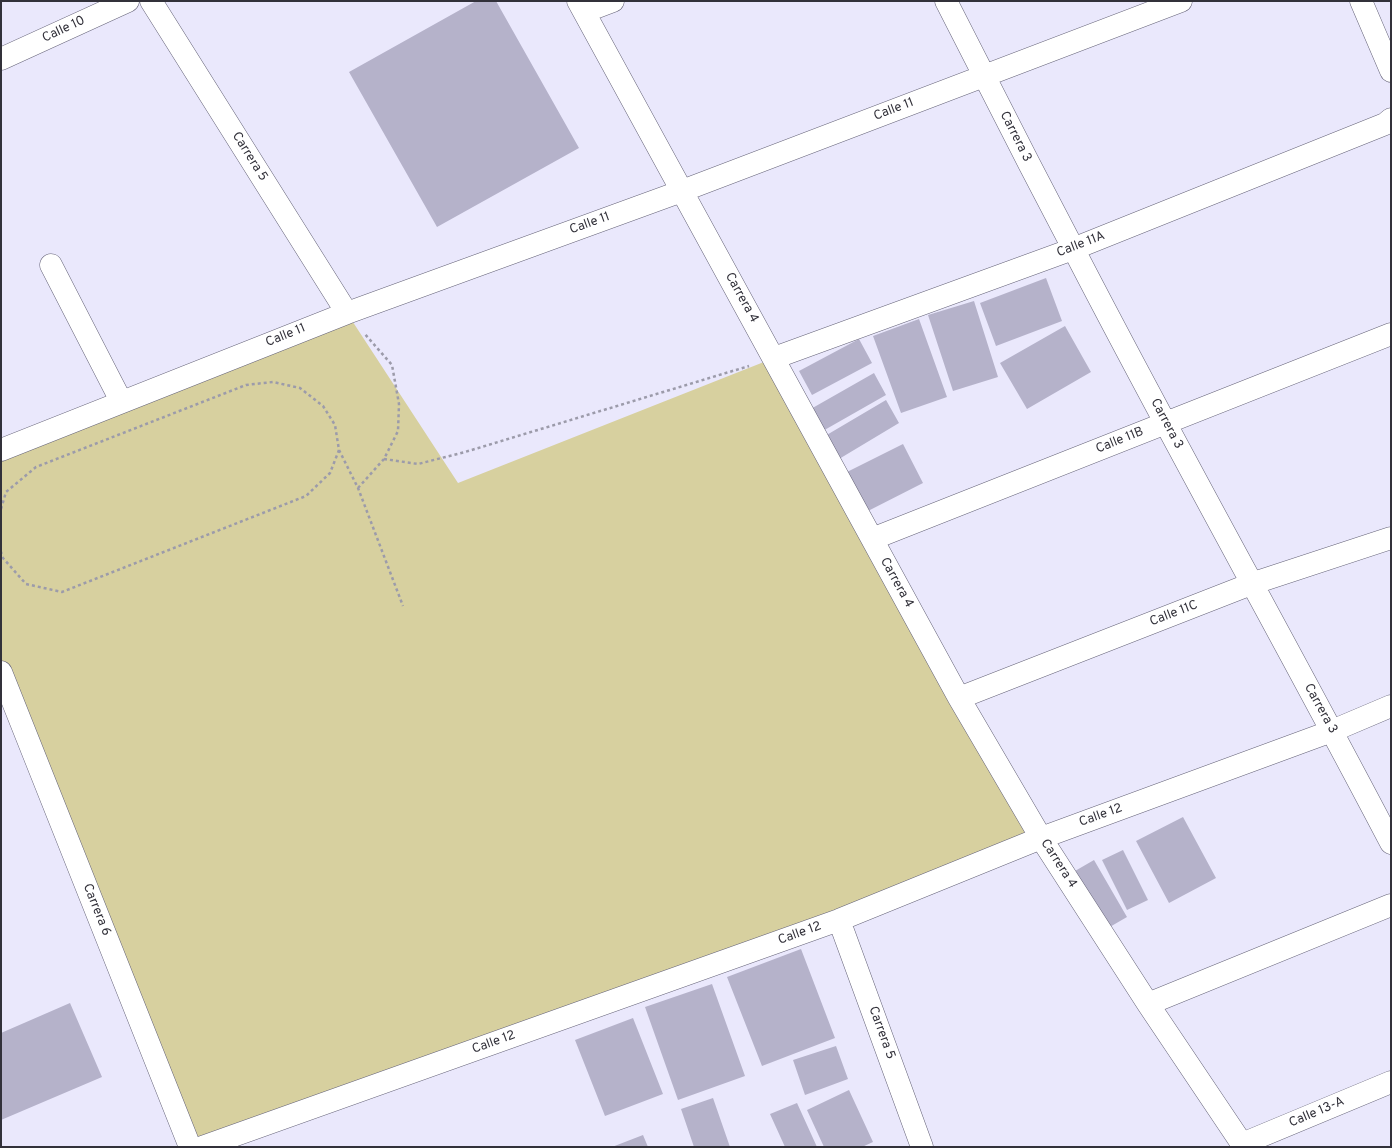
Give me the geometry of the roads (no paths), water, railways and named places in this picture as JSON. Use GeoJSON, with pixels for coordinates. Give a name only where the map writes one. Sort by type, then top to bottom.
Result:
{"type":"FeatureCollection","features":[{"type":"Feature","properties":{"kind":"street","name":"Calle 10"},"geometry":{"type":"LineString","coordinates":[[1,59],[128,1]]}},
{"type":"Feature","properties":{"kind":"street","name":"Carrera 5"},"geometry":{"type":"LineString","coordinates":[[151,1],[347,313]]}},
{"type":"Feature","properties":{"kind":"street"},"geometry":{"type":"LineString","coordinates":[[581,6],[613,1]]}},
{"type":"Feature","properties":{"kind":"street","name":"Carrera 3"},"geometry":{"type":"LineString","coordinates":[[946,1],[1073,249],[1391,843]]}},
{"type":"Feature","properties":{"kind":"street","name":"Calle 11"},"geometry":{"type":"LineString","coordinates":[[1,450],[347,313],[682,191],[1181,1]]}},
{"type":"Feature","properties":{"kind":"street"},"geometry":{"type":"LineString","coordinates":[[1361,1],[1391,71]]}},
{"type":"Feature","properties":{"kind":"street","name":"Carrera 4"},"geometry":{"type":"LineString","coordinates":[[581,6],[959,698],[1041,838],[1148,1004],[1243,1145]]}},
{"type":"Feature","properties":{"kind":"street","name":"Calle 11A"},"geometry":{"type":"LineString","coordinates":[[774,358],[1073,249],[1388,122]]}},
{"type":"Feature","properties":{"kind":"street"},"geometry":{"type":"LineString","coordinates":[[51,266],[121,402]]}},
{"type":"Feature","properties":{"kind":"street","name":"Calle 11B"},"geometry":{"type":"LineString","coordinates":[[872,539],[1391,334]]}},
{"type":"Feature","properties":{"kind":"street","name":"Calle 11C"},"geometry":{"type":"LineString","coordinates":[[959,698],[1251,584],[1391,538]]}},
{"type":"Feature","properties":{"kind":"street","name":"Carrera 6"},"geometry":{"type":"LineString","coordinates":[[1,672],[190,1147]]}},
{"type":"Feature","properties":{"kind":"street","name":"Calle 12"},"geometry":{"type":"LineString","coordinates":[[202,1147],[839,920],[1041,838],[1332,731],[1391,706]]}},
{"type":"Feature","properties":{"kind":"street"},"geometry":{"type":"LineString","coordinates":[[1148,1004],[1391,905]]}},
{"type":"Feature","properties":{"kind":"street","name":"Carrera 5"},"geometry":{"type":"LineString","coordinates":[[839,920],[922,1147]]}},
{"type":"Feature","properties":{"kind":"street","name":"Calle 13-A"},"geometry":{"type":"LineString","coordinates":[[1243,1145],[1391,1082]]}}]}
